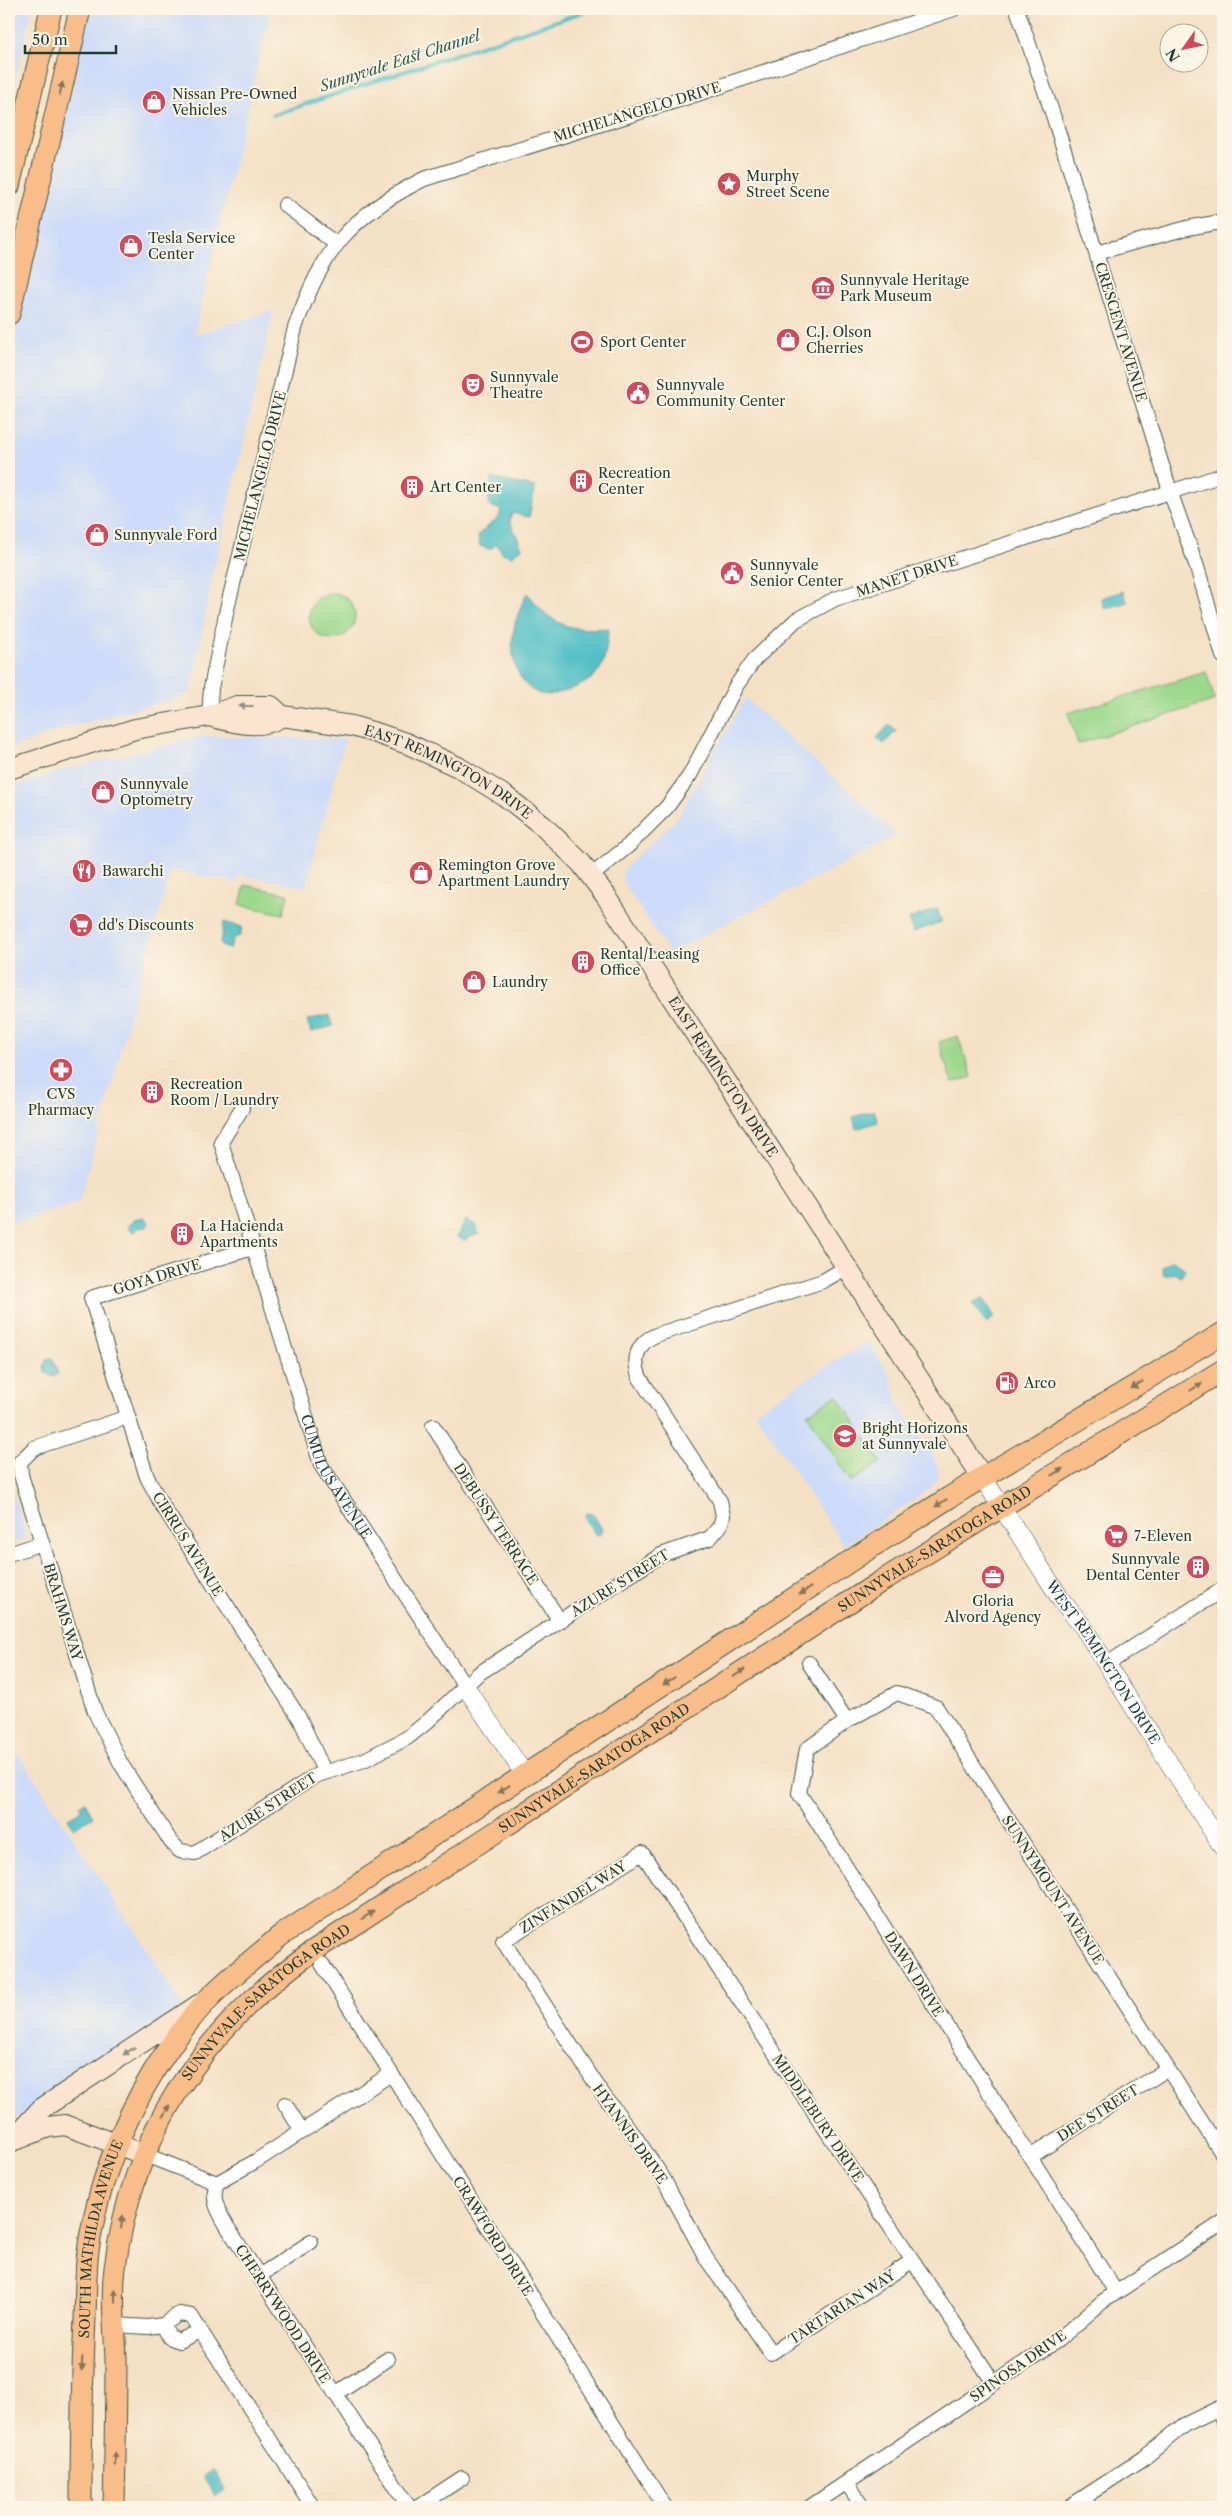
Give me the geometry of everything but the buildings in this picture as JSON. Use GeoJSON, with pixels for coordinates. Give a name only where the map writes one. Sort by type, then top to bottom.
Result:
{"type":"FeatureCollection","features":[{"type":"Feature","properties":{"kind":"main road"},"geometry":{"type":"LineString","coordinates":[[51,9],[54,46],[42,106],[54,121]]}},
{"type":"Feature","properties":{"kind":"main road"},"geometry":{"type":"LineString","coordinates":[[9,186],[51,9]]}},
{"type":"Feature","properties":{"kind":"main road"},"geometry":{"type":"LineString","coordinates":[[9,314],[37,187],[80,9]]}},
{"type":"Feature","properties":{"kind":"main road"},"geometry":{"type":"LineString","coordinates":[[20,134],[30,140],[37,187]]}},
{"type":"Feature","properties":{"kind":"main road","name":"EAST REMINGTON DRIVE"},"geometry":{"type":"LineString","coordinates":[[9,769],[135,729],[208,716],[237,723],[271,724],[282,716],[352,726],[408,744],[458,767],[497,790],[526,811],[563,844],[591,876],[646,955],[983,1478]]}},
{"type":"Feature","properties":{"kind":"main road"},"geometry":{"type":"LineString","coordinates":[[10,2143],[41,2109],[209,1998],[280,1936],[870,1548],[1223,1332]]}},
{"type":"Feature","properties":{"kind":"main road","name":"SUNNYVALE-SARATOGA ROAD"},"geometry":{"type":"LineString","coordinates":[[143,2154],[173,2098],[197,2060],[240,2010],[284,1971],[832,1612],[1223,1370]]}},
{"type":"Feature","properties":{"kind":"main road","name":"SOUTH MATHILDA AVENUE"},"geometry":{"type":"LineString","coordinates":[[81,2507],[81,2401],[88,2251],[102,2186],[117,2145],[154,2074],[180,2034],[209,1998]]}},
{"type":"Feature","properties":{"kind":"main road"},"geometry":{"type":"LineString","coordinates":[[10,2143],[29,2132],[65,2125],[143,2154]]}},
{"type":"Feature","properties":{"kind":"main road","name":"SOUTH MATHILDA AVENUE"},"geometry":{"type":"LineString","coordinates":[[117,2505],[114,2270],[124,2208],[143,2154]]}},
{"type":"Feature","properties":{"kind":"street","name":"MICHELANGELO DRIVE"},"geometry":{"type":"LineString","coordinates":[[208,716],[211,688],[227,609],[295,328],[308,289],[336,244],[359,218],[388,196],[424,179],[685,98],[954,9]]}},
{"type":"Feature","properties":{"kind":"street","name":"CRESCENT AVENUE"},"geometry":{"type":"LineString","coordinates":[[1017,9],[1170,490],[1197,567],[1223,656]]}},
{"type":"Feature","properties":{"kind":"street"},"geometry":{"type":"LineString","coordinates":[[285,205],[336,244]]}},
{"type":"Feature","properties":{"kind":"street"},"geometry":{"type":"LineString","coordinates":[[1096,253],[1187,228],[1215,223]]}},
{"type":"Feature","properties":{"kind":"street","name":"MANET DRIVE"},"geometry":{"type":"LineString","coordinates":[[591,876],[628,846],[667,807],[698,760],[736,686],[754,660],[796,620],[835,599],[1170,490],[1223,475]]}},
{"type":"Feature","properties":{"kind":"street","name":"CUMULUS AVENUE"},"geometry":{"type":"LineString","coordinates":[[242,1108],[221,1142],[252,1248],[321,1465],[525,1775]]}},
{"type":"Feature","properties":{"kind":"street","name":"GOYA DRIVE"},"geometry":{"type":"LineString","coordinates":[[91,1298],[252,1248]]}},
{"type":"Feature","properties":{"kind":"street","name":"AZURE STREET"},"geometry":{"type":"LineString","coordinates":[[186,1853],[195,1853],[202,1850],[324,1771],[364,1760],[407,1738],[427,1722],[478,1674],[668,1551],[710,1538],[720,1526],[723,1516],[720,1501],[640,1378],[637,1370],[636,1356],[641,1345],[656,1335],[823,1281],[847,1267]]}},
{"type":"Feature","properties":{"kind":"street","name":"CIRRUS AVENUE"},"geometry":{"type":"LineString","coordinates":[[91,1298],[147,1477],[162,1505],[300,1719],[324,1771]]}},
{"type":"Feature","properties":{"kind":"street","name":"BRAHMS WAY"},"geometry":{"type":"LineString","coordinates":[[128,1417],[34,1448],[20,1462],[21,1475],[89,1695],[107,1738],[171,1842],[186,1853]]}},
{"type":"Feature","properties":{"kind":"street","name":"DEBUSSY TERRACE"},"geometry":{"type":"LineString","coordinates":[[433,1426],[560,1621]]}},
{"type":"Feature","properties":{"kind":"street","name":"WEST REMINGTON DRIVE"},"geometry":{"type":"LineString","coordinates":[[983,1478],[1062,1602],[1084,1627],[1223,1848]]}},
{"type":"Feature","properties":{"kind":"street"},"geometry":{"type":"LineString","coordinates":[[9,1554],[42,1544]]}},
{"type":"Feature","properties":{"kind":"street"},"geometry":{"type":"LineString","coordinates":[[1107,1664],[1223,1589]]}},
{"type":"Feature","properties":{"kind":"street"},"geometry":{"type":"LineString","coordinates":[[809,1663],[847,1721]]}},
{"type":"Feature","properties":{"kind":"street","name":"SUNNYMOUNT AVENUE"},"geometry":{"type":"LineString","coordinates":[[847,1721],[896,1693],[936,1707],[1223,2155]]}},
{"type":"Feature","properties":{"kind":"street","name":"DAWN DRIVE"},"geometry":{"type":"LineString","coordinates":[[847,1721],[807,1749],[799,1793],[1116,2292]]}},
{"type":"Feature","properties":{"kind":"street","name":"ZINFANDEL WAY"},"geometry":{"type":"LineString","coordinates":[[503,1941],[642,1853]]}},
{"type":"Feature","properties":{"kind":"street","name":"MIDDLEBURY DRIVE"},"geometry":{"type":"LineString","coordinates":[[642,1853],[994,2383]]}},
{"type":"Feature","properties":{"kind":"street","name":"HYANNIS DRIVE"},"geometry":{"type":"LineString","coordinates":[[503,1941],[602,2093],[634,2135],[663,2178],[706,2258],[771,2353]]}},
{"type":"Feature","properties":{"kind":"street","name":"CRAWFORD DRIVE"},"geometry":{"type":"LineString","coordinates":[[322,1964],[665,2507]]}},
{"type":"Feature","properties":{"kind":"street","name":"DEE STREET"},"geometry":{"type":"LineString","coordinates":[[1030,2157],[1167,2069]]}},
{"type":"Feature","properties":{"kind":"street"},"geometry":{"type":"LineString","coordinates":[[143,2154],[217,2182],[391,2074]]}},
{"type":"Feature","properties":{"kind":"street"},"geometry":{"type":"LineString","coordinates":[[285,2104],[302,2131]]}},
{"type":"Feature","properties":{"kind":"street","name":"CHERRYWOOD DRIVE"},"geometry":{"type":"LineString","coordinates":[[217,2182],[214,2190],[219,2212],[409,2507]]}},
{"type":"Feature","properties":{"kind":"street","name":"SPINOSA DRIVE"},"geometry":{"type":"LineString","coordinates":[[810,2507],[1058,2340],[1116,2292],[1223,2222]]}},
{"type":"Feature","properties":{"kind":"street"},"geometry":{"type":"LineString","coordinates":[[259,2276],[311,2242]]}},
{"type":"Feature","properties":{"kind":"street","name":"TARTARIAN WAY"},"geometry":{"type":"LineString","coordinates":[[771,2353],[912,2261]]}},
{"type":"Feature","properties":{"kind":"street"},"geometry":{"type":"LineString","coordinates":[[115,2325],[148,2327],[162,2324],[185,2314],[192,2318],[313,2507]]}},
{"type":"Feature","properties":{"kind":"street"},"geometry":{"type":"LineString","coordinates":[[162,2324],[169,2337],[176,2341],[184,2340],[200,2331]]}},
{"type":"Feature","properties":{"kind":"street"},"geometry":{"type":"LineString","coordinates":[[335,2394],[388,2359]]}},
{"type":"Feature","properties":{"kind":"street"},"geometry":{"type":"LineString","coordinates":[[1069,2507],[1144,2458],[1184,2425],[1220,2408],[1223,2422]]}},
{"type":"Feature","properties":{"kind":"street"},"geometry":{"type":"LineString","coordinates":[[418,2507],[462,2478]]}},
{"type":"Feature","properties":{"kind":"street"},"geometry":{"type":"LineString","coordinates":[[847,2483],[862,2507]]}},
{"type":"Feature","properties":{"kind":"shaded area"},"geometry":{"type":"Polygon","coordinates":[[[9,9],[32,9],[9,109],[9,9]]]}},
{"type":"Feature","properties":{"kind":"shaded area"},"geometry":{"type":"Polygon","coordinates":[[[80,9],[271,9],[194,335],[274,310],[212,578],[191,694],[70,727],[9,748],[9,353],[75,76],[80,9]]]}},
{"type":"Feature","properties":{"kind":"shaded area"},"geometry":{"type":"Polygon","coordinates":[[[745,698],[898,835],[670,953],[624,884],[622,874],[628,864],[676,820],[745,698]]]}},
{"type":"Feature","properties":{"kind":"shaded area"},"geometry":{"type":"Polygon","coordinates":[[[203,736],[345,739],[306,887],[240,874],[237,883],[171,869],[79,1202],[9,1225],[9,788],[66,769],[203,736]]]}},
{"type":"Feature","properties":{"kind":"shaded area","name":"Bright Horizons at Sunnyvale"},"geometry":{"type":"Polygon","coordinates":[[[867,1341],[890,1376],[897,1401],[935,1459],[939,1475],[931,1488],[844,1546],[755,1412],[867,1341]]]}},
{"type":"Feature","properties":{"kind":"shaded area"},"geometry":{"type":"Polygon","coordinates":[[[9,1481],[26,1538],[9,1544],[9,1481]]]}},
{"type":"Feature","properties":{"kind":"shaded area"},"geometry":{"type":"Polygon","coordinates":[[[9,1740],[183,2005],[151,2030],[9,2123],[9,1740]]]}},
{"type":"Feature","properties":{"kind":"green space"},"geometry":{"type":"Polygon","coordinates":[[[327,593],[337,593],[351,603],[355,616],[351,629],[345,635],[337,639],[327,639],[313,629],[309,621],[309,611],[319,597],[327,593]]]}},
{"type":"Feature","properties":{"kind":"green space"},"geometry":{"type":"Polygon","coordinates":[[[1206,672],[1215,700],[1078,744],[1068,713],[1206,672]]]}},
{"type":"Feature","properties":{"kind":"green space"},"geometry":{"type":"Polygon","coordinates":[[[245,885],[288,894],[283,914],[240,905],[245,885]]]}},
{"type":"Feature","properties":{"kind":"green space"},"geometry":{"type":"Polygon","coordinates":[[[958,1036],[972,1077],[952,1083],[939,1042],[958,1036]]]}},
{"type":"Feature","properties":{"kind":"green space"},"geometry":{"type":"Polygon","coordinates":[[[837,1395],[881,1462],[851,1482],[807,1414],[837,1395]]]}},
{"type":"Feature","properties":{"kind":"water"},"geometry":{"type":"Polygon","coordinates":[[[492,478],[535,487],[529,517],[512,513],[510,521],[522,548],[512,556],[502,553],[497,544],[490,549],[480,546],[478,535],[499,517],[501,510],[488,505],[492,478]]]}},
{"type":"Feature","properties":{"kind":"water"},"geometry":{"type":"Polygon","coordinates":[[[1123,591],[1127,602],[1105,609],[1101,598],[1123,591]]]}},
{"type":"Feature","properties":{"kind":"water"},"geometry":{"type":"Polygon","coordinates":[[[527,593],[545,613],[562,624],[582,628],[609,628],[602,665],[590,679],[573,688],[549,695],[530,689],[524,682],[516,666],[512,647],[516,620],[527,593]]]}},
{"type":"Feature","properties":{"kind":"water"},"geometry":{"type":"Polygon","coordinates":[[[889,725],[896,731],[884,744],[877,738],[889,725]]]}},
{"type":"Feature","properties":{"kind":"water"},"geometry":{"type":"Polygon","coordinates":[[[937,909],[942,922],[913,932],[909,919],[937,909]]]}},
{"type":"Feature","properties":{"kind":"water"},"geometry":{"type":"Polygon","coordinates":[[[224,922],[242,927],[240,936],[233,938],[230,949],[223,947],[220,942],[224,922]]]}},
{"type":"Feature","properties":{"kind":"water"},"geometry":{"type":"Polygon","coordinates":[[[329,1015],[333,1026],[311,1032],[307,1020],[329,1015]]]}},
{"type":"Feature","properties":{"kind":"water"},"geometry":{"type":"Polygon","coordinates":[[[874,1110],[878,1122],[856,1129],[853,1117],[874,1110]]]}},
{"type":"Feature","properties":{"kind":"water"},"geometry":{"type":"Polygon","coordinates":[[[144,1218],[149,1222],[147,1227],[138,1228],[134,1232],[129,1230],[128,1225],[134,1220],[144,1218]]]}},
{"type":"Feature","properties":{"kind":"water"},"geometry":{"type":"Polygon","coordinates":[[[466,1220],[476,1225],[479,1234],[467,1238],[465,1241],[457,1237],[466,1220]]]}},
{"type":"Feature","properties":{"kind":"water"},"geometry":{"type":"Polygon","coordinates":[[[1173,1260],[1185,1269],[1181,1277],[1175,1273],[1164,1276],[1162,1267],[1173,1260]]]}},
{"type":"Feature","properties":{"kind":"water"},"geometry":{"type":"Polygon","coordinates":[[[983,1298],[995,1317],[986,1323],[973,1304],[983,1298]]]}},
{"type":"Feature","properties":{"kind":"water"},"geometry":{"type":"Polygon","coordinates":[[[52,1358],[58,1374],[53,1377],[45,1372],[44,1366],[47,1359],[52,1358]]]}},
{"type":"Feature","properties":{"kind":"water"},"geometry":{"type":"Polygon","coordinates":[[[586,1513],[593,1514],[602,1529],[600,1535],[595,1534],[585,1519],[586,1513]]]}},
{"type":"Feature","properties":{"kind":"water"},"geometry":{"type":"Polygon","coordinates":[[[85,1802],[93,1816],[74,1828],[68,1818],[82,1810],[80,1805],[85,1802]]]}},
{"type":"Feature","properties":{"kind":"water"},"geometry":{"type":"Polygon","coordinates":[[[213,2470],[225,2489],[215,2496],[203,2477],[213,2470]]]}},
{"type":"Feature","properties":{"kind":"waterway","name":"Sunnyvale East Channel"},"geometry":{"type":"LineString","coordinates":[[273,115],[592,9]]}},
{"type":"Feature","properties":{"kind":"place","name":"Nissan Pre-Owned Vehicles"},"geometry":{"type":"Point","coordinates":[154,102]}},
{"type":"Feature","properties":{"kind":"place","name":"Murphy Street Scene"},"geometry":{"type":"Point","coordinates":[729,184]}},
{"type":"Feature","properties":{"kind":"place","name":"Tesla Service Center"},"geometry":{"type":"Point","coordinates":[131,246]}},
{"type":"Feature","properties":{"kind":"place","name":"Sunnyvale Heritage Park Museum"},"geometry":{"type":"Point","coordinates":[823,288]}},
{"type":"Feature","properties":{"kind":"place","name":"C.J. Olson Cherries"},"geometry":{"type":"Point","coordinates":[788,340]}},
{"type":"Feature","properties":{"kind":"place","name":"Sport Center"},"geometry":{"type":"Point","coordinates":[582,342]}},
{"type":"Feature","properties":{"kind":"place","name":"Sunnyvale Theatre"},"geometry":{"type":"Point","coordinates":[473,385]}},
{"type":"Feature","properties":{"kind":"place","name":"Sunnyvale Community Center"},"geometry":{"type":"Point","coordinates":[638,393]}},
{"type":"Feature","properties":{"kind":"place","name":"Recreation Center"},"geometry":{"type":"Point","coordinates":[581,481]}},
{"type":"Feature","properties":{"kind":"place","name":"Art Center"},"geometry":{"type":"Point","coordinates":[412,487]}},
{"type":"Feature","properties":{"kind":"place","name":"Sunnyvale Ford"},"geometry":{"type":"Point","coordinates":[97,535]}},
{"type":"Feature","properties":{"kind":"place","name":"Sunnyvale Senior Center"},"geometry":{"type":"Point","coordinates":[732,573]}},
{"type":"Feature","properties":{"kind":"place","name":"Sunnyvale Optometry"},"geometry":{"type":"Point","coordinates":[103,792]}},
{"type":"Feature","properties":{"kind":"place","name":"Bawarchi"},"geometry":{"type":"Point","coordinates":[84,871]}},
{"type":"Feature","properties":{"kind":"place","name":"Remington Grove Apartment Laundry"},"geometry":{"type":"Point","coordinates":[421,873]}},
{"type":"Feature","properties":{"kind":"place","name":"dd's Discounts"},"geometry":{"type":"Point","coordinates":[81,925]}},
{"type":"Feature","properties":{"kind":"place","name":"Rental/Leasing Office"},"geometry":{"type":"Point","coordinates":[583,962]}},
{"type":"Feature","properties":{"kind":"place","name":"Laundry"},"geometry":{"type":"Point","coordinates":[474,982]}},
{"type":"Feature","properties":{"kind":"place","name":"CVS Pharmacy"},"geometry":{"type":"Point","coordinates":[61,1070]}},
{"type":"Feature","properties":{"kind":"place","name":"Recreation Room / Laundry"},"geometry":{"type":"Point","coordinates":[152,1092]}},
{"type":"Feature","properties":{"kind":"place","name":"La Hacienda Apartments"},"geometry":{"type":"Point","coordinates":[182,1234]}},
{"type":"Feature","properties":{"kind":"place","name":"Arco"},"geometry":{"type":"Point","coordinates":[1007,1383]}},
{"type":"Feature","properties":{"kind":"place","name":"Bright Horizons at Sunnyvale"},"geometry":{"type":"Point","coordinates":[845,1436]}},
{"type":"Feature","properties":{"kind":"place","name":"7-Eleven"},"geometry":{"type":"Point","coordinates":[1116,1536]}},
{"type":"Feature","properties":{"kind":"place","name":"Sunnyvale Dental Center"},"geometry":{"type":"Point","coordinates":[1198,1567]}},
{"type":"Feature","properties":{"kind":"place","name":"Gloria Alvord Agency"},"geometry":{"type":"Point","coordinates":[993,1577]}}]}
